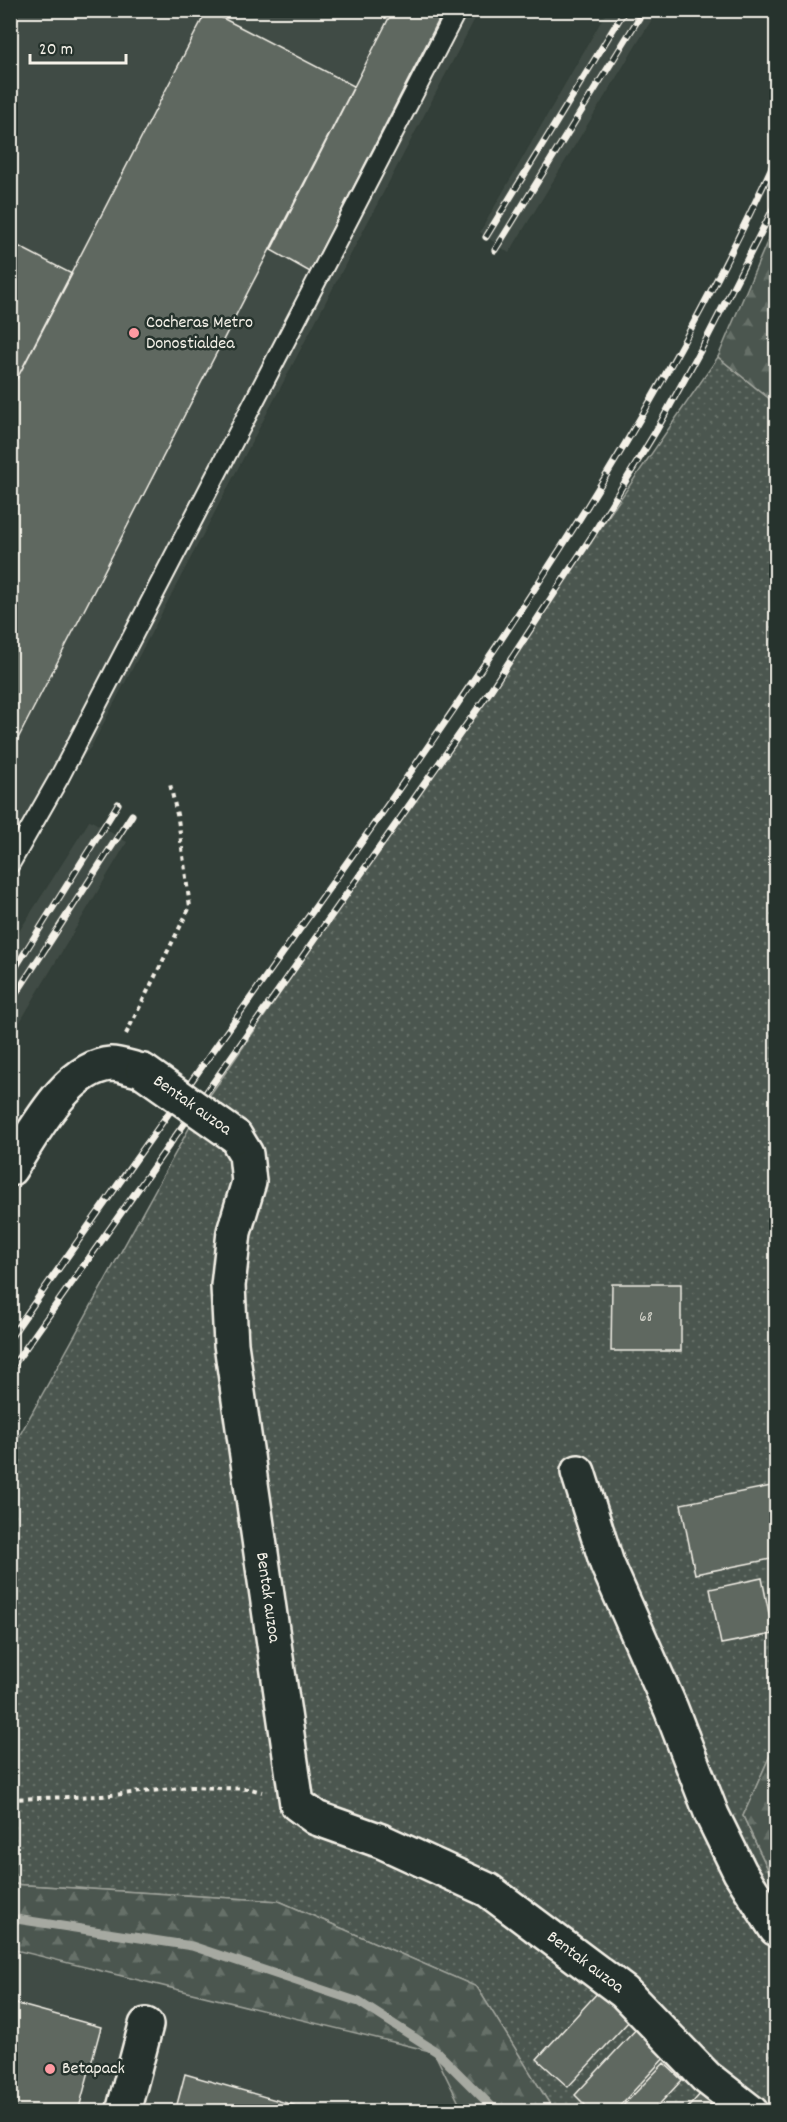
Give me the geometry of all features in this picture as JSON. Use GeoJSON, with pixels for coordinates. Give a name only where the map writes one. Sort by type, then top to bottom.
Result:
{"type":"FeatureCollection","features":[{"type":"Feature","properties":{"kind":"street","name":"Bentak auzoa"},"geometry":{"type":"LineString","coordinates":[[111,1064],[143,1071],[235,1136],[246,1154],[249,1182],[234,1232],[228,1286],[231,1344],[297,1804],[316,1818],[381,1841],[488,1890],[624,1992],[706,2077],[752,2112]]}},
{"type":"Feature","properties":{"kind":"street"},"geometry":{"type":"LineString","coordinates":[[10,1169],[63,1091],[86,1071],[111,1064]]}},
{"type":"Feature","properties":{"kind":"street"},"geometry":{"type":"LineString","coordinates":[[578,1472],[608,1564],[671,1709],[712,1815],[740,1872],[777,1929]]}},
{"type":"Feature","properties":{"kind":"street"},"geometry":{"type":"LineString","coordinates":[[123,2112],[146,2025]]}},
{"type":"Feature","properties":{"kind":"lane"},"geometry":{"type":"LineString","coordinates":[[10,864],[59,778],[457,10]]}},
{"type":"Feature","properties":{"kind":"path"},"geometry":{"type":"LineString","coordinates":[[111,1064],[190,907],[178,819],[170,784]]}},
{"type":"Feature","properties":{"kind":"path"},"geometry":{"type":"LineString","coordinates":[[10,1799],[102,1796],[191,1787],[251,1789],[297,1804]]}},
{"type":"Feature","properties":{"kind":"shaded area"},"geometry":{"type":"Polygon","coordinates":[[[11,11],[479,11],[91,747],[11,844],[11,11]]]}},
{"type":"Feature","properties":{"kind":"shaded area"},"geometry":{"type":"Polygon","coordinates":[[[607,11],[657,11],[509,253],[480,232],[607,11]]]}},
{"type":"Feature","properties":{"kind":"shaded area"},"geometry":{"type":"Polygon","coordinates":[[[90,820],[127,842],[11,1037],[11,944],[90,820]]]}},
{"type":"Feature","properties":{"kind":"shaded area"},"geometry":{"type":"Polygon","coordinates":[[[11,1949],[434,2052],[463,2111],[11,2112],[11,1949]]]}},
{"type":"Feature","properties":{"kind":"green space"},"geometry":{"type":"Polygon","coordinates":[[[776,221],[776,404],[718,357],[776,221]]]}},
{"type":"Feature","properties":{"kind":"green space"},"geometry":{"type":"Polygon","coordinates":[[[718,357],[776,404],[776,1742],[743,1816],[776,1886],[776,2111],[554,2111],[477,1987],[279,1901],[11,1884],[11,1451],[197,1114],[718,357]]]}},
{"type":"Feature","properties":{"kind":"green space"},"geometry":{"type":"Polygon","coordinates":[[[776,1742],[776,1886],[743,1816],[776,1742]]]}},
{"type":"Feature","properties":{"kind":"green space"},"geometry":{"type":"Polygon","coordinates":[[[11,1884],[279,1901],[477,1987],[554,2111],[463,2111],[434,2052],[11,1949],[11,1884]]]}},
{"type":"Feature","properties":{"kind":"building","name":"Cocheras Metro Donostialdea"},"geometry":{"type":"Polygon","coordinates":[[[207,10],[354,86],[10,754],[10,392],[207,10]]]}},
{"type":"Feature","properties":{"kind":"building"},"geometry":{"type":"Polygon","coordinates":[[[393,10],[444,10],[310,272],[271,250],[393,10]]]}},
{"type":"Feature","properties":{"kind":"building"},"geometry":{"type":"Polygon","coordinates":[[[10,242],[72,274],[10,392],[10,242]]]}},
{"type":"Feature","properties":{"kind":"building"},"geometry":{"type":"Polygon","coordinates":[[[612,1284],[681,1284],[681,1351],[611,1351],[612,1284]]]}},
{"type":"Feature","properties":{"kind":"building"},"geometry":{"type":"Polygon","coordinates":[[[776,1485],[776,1558],[695,1574],[681,1504],[776,1485]]]}},
{"type":"Feature","properties":{"kind":"building"},"geometry":{"type":"Polygon","coordinates":[[[762,1578],[773,1634],[721,1644],[710,1589],[762,1578]]]}},
{"type":"Feature","properties":{"kind":"building"},"geometry":{"type":"Polygon","coordinates":[[[599,1991],[630,2020],[568,2087],[537,2059],[599,1991]]]}},
{"type":"Feature","properties":{"kind":"building","name":"Betapack"},"geometry":{"type":"Polygon","coordinates":[[[10,2002],[101,2027],[78,2112],[10,2112],[10,2002]]]}},
{"type":"Feature","properties":{"kind":"building"},"geometry":{"type":"Polygon","coordinates":[[[638,2027],[667,2055],[614,2112],[592,2112],[575,2095],[638,2027]]]}},
{"type":"Feature","properties":{"kind":"building"},"geometry":{"type":"Polygon","coordinates":[[[664,2063],[682,2080],[652,2112],[617,2112],[664,2063]]]}},
{"type":"Feature","properties":{"kind":"building"},"geometry":{"type":"Polygon","coordinates":[[[185,2074],[318,2112],[175,2112],[185,2074]]]}},
{"type":"Feature","properties":{"kind":"building"},"geometry":{"type":"Polygon","coordinates":[[[701,2093],[722,2112],[684,2112],[701,2093]]]}},
{"type":"Feature","properties":{"kind":"waterway"},"geometry":{"type":"LineString","coordinates":[[10,1918],[192,1946],[359,2002],[437,2052],[497,2112]]}},
{"type":"Feature","properties":{"kind":"railway"},"geometry":{"type":"LineString","coordinates":[[486,237],[625,10]]}},
{"type":"Feature","properties":{"kind":"railway"},"geometry":{"type":"LineString","coordinates":[[495,250],[644,10]]}},
{"type":"Feature","properties":{"kind":"railway"},"geometry":{"type":"LineString","coordinates":[[10,1338],[416,764],[529,597],[584,512],[685,339],[776,158]]}},
{"type":"Feature","properties":{"kind":"railway"},"geometry":{"type":"LineString","coordinates":[[10,1370],[488,694],[592,536],[656,431],[705,342],[776,203]]}},
{"type":"Feature","properties":{"kind":"railway"},"geometry":{"type":"LineString","coordinates":[[10,976],[118,804]]}},
{"type":"Feature","properties":{"kind":"railway"},"geometry":{"type":"LineString","coordinates":[[10,1003],[132,815]]}},
{"type":"Feature","properties":{"kind":"place","name":"Cocheras Metro Donostialdea"},"geometry":{"type":"Point","coordinates":[134,333]}},
{"type":"Feature","properties":{"kind":"place","name":"Betapack"},"geometry":{"type":"Point","coordinates":[50,2069]}}]}
